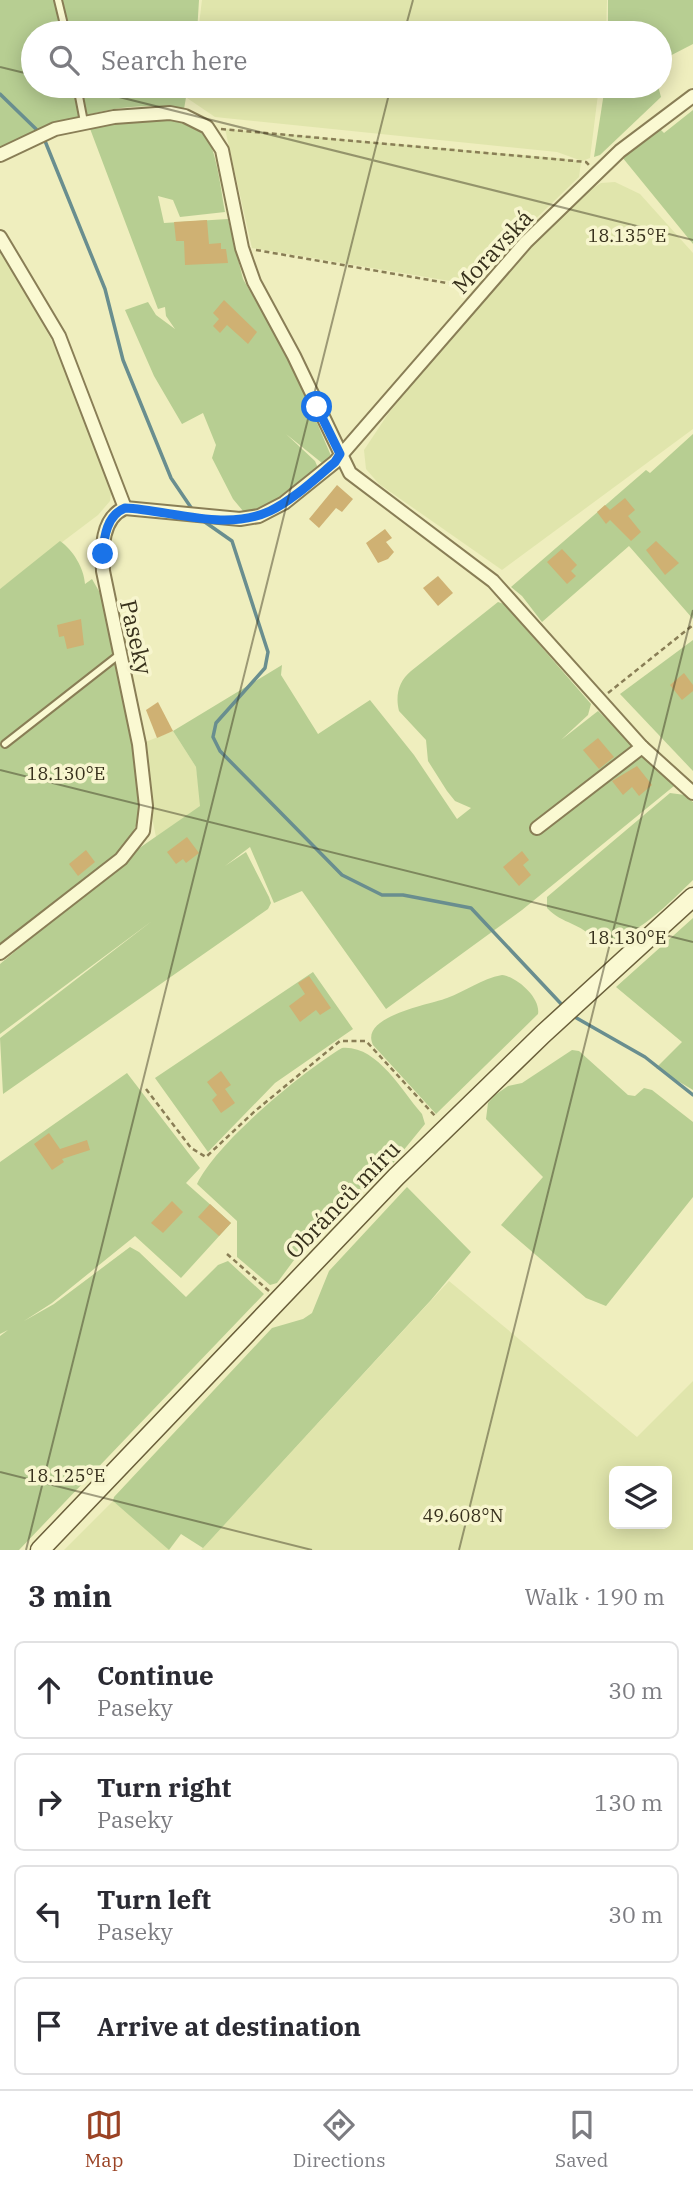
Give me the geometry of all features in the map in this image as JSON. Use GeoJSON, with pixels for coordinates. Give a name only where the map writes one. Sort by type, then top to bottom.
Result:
{"type":"FeatureCollection","features":[{"type":"Feature","properties":{"kind":"main road","name":"Obránců míru"},"geometry":{"type":"LineString","coordinates":[[40,1550],[446,1128],[543,1034],[693,897]]}},
{"type":"Feature","properties":{"kind":"street","name":"Moravská"},"geometry":{"type":"LineString","coordinates":[[340,454],[483,289],[596,173],[693,96]]}},
{"type":"Feature","properties":{"kind":"street"},"geometry":{"type":"LineString","coordinates":[[0,155],[49,131],[84,122],[161,112],[185,116],[207,127],[222,150],[242,248],[257,289],[294,356],[350,473],[493,582],[642,747],[693,793]]}},
{"type":"Feature","properties":{"kind":"street"},"geometry":{"type":"LineString","coordinates":[[0,237],[59,336],[125,508],[240,519],[270,511],[327,469],[340,454]]}},
{"type":"Feature","properties":{"kind":"street","name":"Paseky"},"geometry":{"type":"LineString","coordinates":[[0,953],[121,859],[143,831],[146,806],[140,755],[105,588],[103,554],[109,523],[116,512],[125,508]]}},
{"type":"Feature","properties":{"kind":"street"},"geometry":{"type":"LineString","coordinates":[[537,828],[642,747]]}},
{"type":"Feature","properties":{"kind":"lane"},"geometry":{"type":"LineString","coordinates":[[58,0],[63,21]]}},
{"type":"Feature","properties":{"kind":"lane"},"geometry":{"type":"LineString","coordinates":[[79,98],[84,122]]}},
{"type":"Feature","properties":{"kind":"lane"},"geometry":{"type":"LineString","coordinates":[[5,744],[120,654]]}},
{"type":"Feature","properties":{"kind":"path"},"geometry":{"type":"LineString","coordinates":[[207,127],[586,162],[596,173]]}},
{"type":"Feature","properties":{"kind":"path"},"geometry":{"type":"LineString","coordinates":[[242,248],[483,289]]}},
{"type":"Feature","properties":{"kind":"path"},"geometry":{"type":"LineString","coordinates":[[600,699],[693,625]]}},
{"type":"Feature","properties":{"kind":"path"},"geometry":{"type":"LineString","coordinates":[[146,1089],[191,1148],[206,1157],[255,1111],[340,1041],[366,1041],[446,1128]]}},
{"type":"Feature","properties":{"kind":"path"},"geometry":{"type":"LineString","coordinates":[[227,1254],[279,1300]]}},
{"type":"Feature","properties":{"kind":"green space"},"geometry":{"type":"Polygon","coordinates":[[[0,0],[199,0],[198,21],[21,21],[21,98],[186,98],[184,109],[137,106],[89,114],[0,148],[0,0]]]}},
{"type":"Feature","properties":{"kind":"green space"},"geometry":{"type":"Polygon","coordinates":[[[202,0],[607,0],[606,21],[199,21],[202,0]]]}},
{"type":"Feature","properties":{"kind":"green space"},"geometry":{"type":"Polygon","coordinates":[[[608,0],[693,0],[693,44],[672,55],[672,21],[608,21],[608,0]]]}},
{"type":"Feature","properties":{"kind":"green space"},"geometry":{"type":"Polygon","coordinates":[[[187,98],[598,98],[590,158],[582,161],[557,152],[215,117],[187,98]]]}},
{"type":"Feature","properties":{"kind":"green space"},"geometry":{"type":"Polygon","coordinates":[[[603,98],[660,98],[600,155],[594,157],[603,98]]]}},
{"type":"Feature","properties":{"kind":"green space"},"geometry":{"type":"Polygon","coordinates":[[[693,110],[693,244],[622,157],[660,129],[664,133],[693,110]]]}},
{"type":"Feature","properties":{"kind":"green space"},"geometry":{"type":"Polygon","coordinates":[[[172,117],[199,127],[205,133],[214,153],[225,212],[180,217],[173,200],[158,196],[164,223],[228,219],[243,279],[290,360],[332,458],[322,463],[286,434],[315,461],[318,468],[275,503],[254,510],[243,511],[233,499],[212,458],[216,445],[203,413],[182,424],[154,376],[125,310],[148,302],[156,315],[175,329],[166,316],[165,307],[158,309],[89,126],[139,118],[172,117]]]}},
{"type":"Feature","properties":{"kind":"green space"},"geometry":{"type":"Polygon","coordinates":[[[225,129],[581,162],[579,177],[468,284],[252,248],[225,129]]]}},
{"type":"Feature","properties":{"kind":"green space"},"geometry":{"type":"Polygon","coordinates":[[[615,182],[640,194],[693,253],[693,429],[502,570],[379,484],[366,469],[364,450],[388,414],[513,263],[588,191],[601,183],[615,182]]]}},
{"type":"Feature","properties":{"kind":"green space"},"geometry":{"type":"Polygon","coordinates":[[[0,246],[69,372],[111,493],[110,501],[98,515],[0,589],[0,246]]]}},
{"type":"Feature","properties":{"kind":"green space"},"geometry":{"type":"Polygon","coordinates":[[[693,434],[693,619],[629,546],[542,622],[522,596],[511,587],[646,470],[650,473],[693,434]]]}},
{"type":"Feature","properties":{"kind":"green space"},"geometry":{"type":"Polygon","coordinates":[[[60,541],[77,560],[85,584],[92,579],[100,593],[133,736],[141,804],[138,822],[123,851],[0,948],[0,589],[60,541]]]}},
{"type":"Feature","properties":{"kind":"green space"},"geometry":{"type":"Polygon","coordinates":[[[498,602],[504,604],[591,704],[588,715],[561,740],[598,711],[633,744],[594,779],[639,752],[674,786],[522,910],[386,1009],[302,891],[274,903],[250,847],[225,866],[246,852],[269,897],[271,903],[268,909],[3,1094],[0,1038],[152,921],[0,1034],[0,964],[138,849],[200,806],[196,767],[173,731],[282,665],[281,675],[318,734],[370,700],[414,755],[457,819],[471,808],[455,801],[447,791],[428,761],[426,740],[399,711],[398,694],[401,684],[411,671],[498,602]]]}},
{"type":"Feature","properties":{"kind":"green space"},"geometry":{"type":"Polygon","coordinates":[[[693,640],[693,771],[620,694],[693,640]]]}},
{"type":"Feature","properties":{"kind":"green space"},"geometry":{"type":"Polygon","coordinates":[[[173,731],[196,767],[201,806],[156,837],[148,797],[143,743],[173,731]]]}},
{"type":"Feature","properties":{"kind":"green space"},"geometry":{"type":"Polygon","coordinates":[[[670,793],[685,795],[693,802],[693,880],[673,899],[635,930],[608,941],[595,941],[584,930],[559,918],[547,908],[547,897],[670,793]]]}},
{"type":"Feature","properties":{"kind":"green space"},"geometry":{"type":"Polygon","coordinates":[[[693,918],[693,1090],[656,1068],[682,1042],[616,987],[693,918]]]}},
{"type":"Feature","properties":{"kind":"green space"},"geometry":{"type":"Polygon","coordinates":[[[313,972],[353,1029],[275,1083],[208,1152],[155,1078],[313,972]]]}},
{"type":"Feature","properties":{"kind":"green space"},"geometry":{"type":"Polygon","coordinates":[[[502,975],[527,989],[536,1001],[538,1014],[436,1114],[373,1045],[371,1035],[376,1026],[398,1013],[447,998],[502,975]]]}},
{"type":"Feature","properties":{"kind":"green space"},"geometry":{"type":"Polygon","coordinates":[[[342,1048],[355,1049],[377,1061],[422,1114],[425,1124],[389,1168],[337,1210],[323,1231],[300,1252],[277,1283],[270,1285],[237,1257],[237,1221],[197,1184],[222,1148],[262,1109],[305,1073],[342,1048]]]}},
{"type":"Feature","properties":{"kind":"green space"},"geometry":{"type":"Polygon","coordinates":[[[572,1050],[579,1051],[628,1095],[635,1096],[644,1088],[652,1090],[693,1122],[693,1197],[606,1306],[586,1298],[501,1225],[543,1177],[486,1119],[488,1103],[495,1095],[508,1086],[522,1083],[572,1050]]]}},
{"type":"Feature","properties":{"kind":"green space"},"geometry":{"type":"Polygon","coordinates":[[[127,1073],[200,1168],[186,1183],[231,1223],[181,1278],[135,1236],[52,1303],[24,1321],[54,1304],[130,1247],[139,1252],[186,1297],[218,1265],[228,1261],[264,1294],[19,1550],[0,1550],[0,1336],[8,1330],[0,1334],[0,1162],[127,1073]]]}},
{"type":"Feature","properties":{"kind":"green space"},"geometry":{"type":"Polygon","coordinates":[[[407,1187],[471,1252],[431,1300],[203,1548],[181,1534],[169,1550],[113,1501],[114,1497],[272,1328],[303,1319],[312,1313],[329,1271],[407,1187]]]}},
{"type":"Feature","properties":{"kind":"green space"},"geometry":{"type":"Polygon","coordinates":[[[449,1281],[637,1437],[693,1381],[693,1550],[201,1550],[449,1281]]]}},
{"type":"Feature","properties":{"kind":"green space"},"geometry":{"type":"Polygon","coordinates":[[[113,1501],[128,1513],[169,1550],[64,1550],[113,1501]]]}},
{"type":"Feature","properties":{"kind":"building"},"geometry":{"type":"Polygon","coordinates":[[[207,220],[209,244],[221,243],[221,249],[226,249],[228,263],[185,265],[184,241],[176,241],[174,222],[207,220]]]}},
{"type":"Feature","properties":{"kind":"building"},"geometry":{"type":"Polygon","coordinates":[[[224,300],[257,332],[248,344],[227,325],[220,333],[213,326],[219,319],[213,313],[224,300]]]}},
{"type":"Feature","properties":{"kind":"building"},"geometry":{"type":"Polygon","coordinates":[[[337,485],[353,499],[342,512],[336,508],[319,528],[309,519],[337,485]]]}},
{"type":"Feature","properties":{"kind":"building"},"geometry":{"type":"Polygon","coordinates":[[[625,498],[635,510],[628,516],[641,532],[631,541],[610,520],[606,524],[597,512],[605,505],[610,510],[625,498]]]}},
{"type":"Feature","properties":{"kind":"building"},"geometry":{"type":"Polygon","coordinates":[[[385,529],[392,538],[386,542],[394,552],[388,559],[378,563],[366,543],[385,529]]]}},
{"type":"Feature","properties":{"kind":"building"},"geometry":{"type":"Polygon","coordinates":[[[656,541],[679,563],[665,575],[646,550],[656,541]]]}},
{"type":"Feature","properties":{"kind":"building"},"geometry":{"type":"Polygon","coordinates":[[[562,549],[577,565],[571,571],[576,576],[567,584],[547,562],[562,549]]]}},
{"type":"Feature","properties":{"kind":"building"},"geometry":{"type":"Polygon","coordinates":[[[438,576],[453,593],[438,606],[423,588],[438,576]]]}},
{"type":"Feature","properties":{"kind":"building"},"geometry":{"type":"Polygon","coordinates":[[[81,619],[84,645],[67,649],[64,636],[59,637],[57,625],[81,619]]]}},
{"type":"Feature","properties":{"kind":"building"},"geometry":{"type":"Polygon","coordinates":[[[684,673],[693,685],[693,691],[682,700],[670,685],[684,673]]]}},
{"type":"Feature","properties":{"kind":"building"},"geometry":{"type":"Polygon","coordinates":[[[158,702],[173,731],[157,738],[146,710],[158,702]]]}},
{"type":"Feature","properties":{"kind":"building"},"geometry":{"type":"Polygon","coordinates":[[[598,738],[614,757],[599,769],[583,750],[598,738]]]}},
{"type":"Feature","properties":{"kind":"building"},"geometry":{"type":"Polygon","coordinates":[[[637,766],[652,785],[639,796],[632,787],[623,795],[612,781],[637,766]]]}},
{"type":"Feature","properties":{"kind":"building"},"geometry":{"type":"Polygon","coordinates":[[[187,837],[199,853],[186,863],[183,859],[176,864],[167,852],[187,837]]]}},
{"type":"Feature","properties":{"kind":"building"},"geometry":{"type":"Polygon","coordinates":[[[86,850],[95,862],[78,876],[69,864],[86,850]]]}},
{"type":"Feature","properties":{"kind":"building"},"geometry":{"type":"Polygon","coordinates":[[[522,851],[529,860],[523,865],[531,875],[519,886],[503,867],[522,851]]]}},
{"type":"Feature","properties":{"kind":"building"},"geometry":{"type":"Polygon","coordinates":[[[309,976],[331,1008],[320,1015],[316,1010],[300,1022],[289,1006],[305,994],[298,983],[309,976]]]}},
{"type":"Feature","properties":{"kind":"building"},"geometry":{"type":"Polygon","coordinates":[[[221,1071],[231,1085],[225,1089],[235,1103],[221,1113],[212,1100],[217,1095],[207,1082],[221,1071]]]}},
{"type":"Feature","properties":{"kind":"building"},"geometry":{"type":"Polygon","coordinates":[[[49,1133],[60,1149],[87,1140],[90,1150],[62,1159],[64,1162],[52,1170],[34,1144],[49,1133]]]}},
{"type":"Feature","properties":{"kind":"building"},"geometry":{"type":"Polygon","coordinates":[[[172,1201],[183,1212],[163,1233],[151,1223],[172,1201]]]}},
{"type":"Feature","properties":{"kind":"building"},"geometry":{"type":"Polygon","coordinates":[[[210,1204],[231,1223],[219,1236],[198,1217],[210,1204]]]}},
{"type":"Feature","properties":{"kind":"waterway"},"geometry":{"type":"LineString","coordinates":[[0,94],[36,129]]}},
{"type":"Feature","properties":{"kind":"waterway"},"geometry":{"type":"LineString","coordinates":[[45,141],[105,289],[123,360],[171,478],[192,509]]}},
{"type":"Feature","properties":{"kind":"waterway"},"geometry":{"type":"LineString","coordinates":[[202,520],[232,541],[268,652],[265,668],[216,723],[213,737],[220,751],[342,875],[382,895],[403,895],[471,908],[565,1008]]}},
{"type":"Feature","properties":{"kind":"waterway"},"geometry":{"type":"LineString","coordinates":[[573,1016],[645,1057],[693,1095]]}},
{"type":"Feature","properties":{"kind":"route"},"geometry":{"type":"LineString","coordinates":[[103,554],[109,523],[120,509],[142,508],[229,519],[259,516],[284,503],[335,462],[340,454],[317,407]]}}]}
